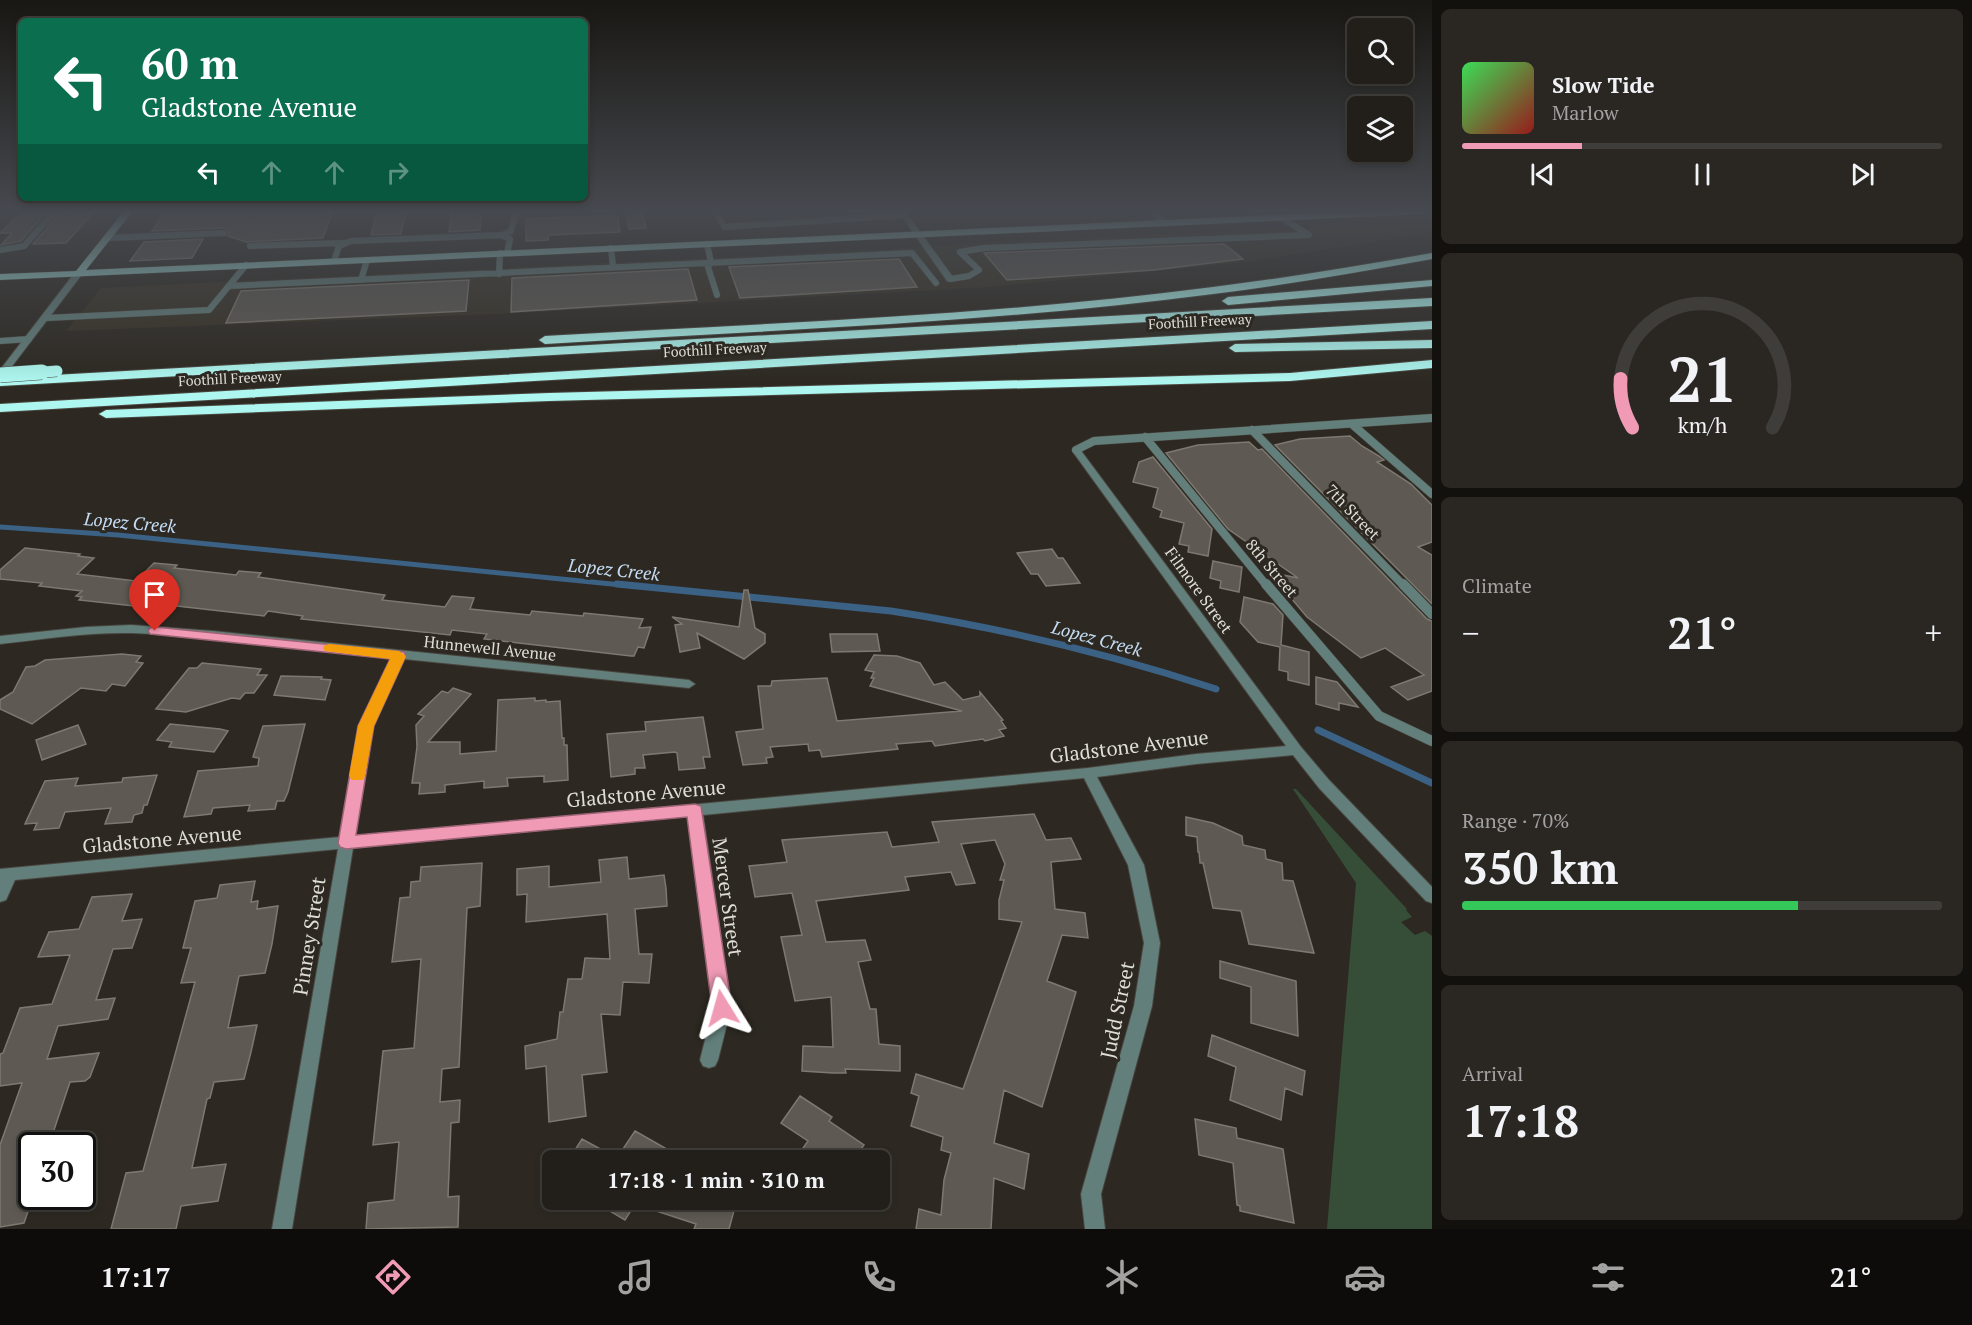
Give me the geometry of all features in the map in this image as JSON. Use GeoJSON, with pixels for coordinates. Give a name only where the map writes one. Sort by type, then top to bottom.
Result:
{"type":"FeatureCollection","features":[{"type":"Feature","properties":{"kind":"highway"},"geometry":{"type":"LineString","coordinates":[[0,375],[53,375],[1038,308],[1220,291],[1369,268]]}},
{"type":"Feature","properties":{"kind":"highway"},"geometry":{"type":"LineString","coordinates":[[775,339],[1120,312],[1432,283]]}},
{"type":"Feature","properties":{"kind":"highway","name":"Foothill Freeway"},"geometry":{"type":"LineString","coordinates":[[0,382],[53,375],[775,339],[1432,302]]}},
{"type":"Feature","properties":{"kind":"highway","name":"Foothill Freeway"},"geometry":{"type":"LineString","coordinates":[[0,408],[1432,325]]}},
{"type":"Feature","properties":{"kind":"highway"},"geometry":{"type":"LineString","coordinates":[[1110,343],[1189,348],[1432,344]]}},
{"type":"Feature","properties":{"kind":"highway"},"geometry":{"type":"LineString","coordinates":[[0,419],[549,397],[1290,377],[1432,364]]}},
{"type":"Feature","properties":{"kind":"main road"},"geometry":{"type":"LineString","coordinates":[[79,273],[83,268]]}},
{"type":"Feature","properties":{"kind":"main road"},"geometry":{"type":"LineString","coordinates":[[0,277],[176,268]]}},
{"type":"Feature","properties":{"kind":"street"},"geometry":{"type":"LineString","coordinates":[[942,268],[950,279]]}},
{"type":"Feature","properties":{"kind":"street"},"geometry":{"type":"LineString","coordinates":[[0,375],[79,273]]}},
{"type":"Feature","properties":{"kind":"street","name":"Filmore Street"},"geometry":{"type":"LineString","coordinates":[[1076,450],[1296,750],[1324,784],[1432,897]]}},
{"type":"Feature","properties":{"kind":"street","name":"Hunnewell Avenue"},"geometry":{"type":"LineString","coordinates":[[0,640],[86,631],[132,629],[213,635],[399,656],[689,684]]}},
{"type":"Feature","properties":{"kind":"street","name":"Pinney Street"},"geometry":{"type":"LineString","coordinates":[[282,1229],[366,726],[399,656]]}},
{"type":"Feature","properties":{"kind":"street","name":"Gladstone Avenue"},"geometry":{"type":"LineString","coordinates":[[5,875],[1088,773],[1196,759],[1296,750]]}},
{"type":"Feature","properties":{"kind":"street","name":"Judd Street"},"geometry":{"type":"LineString","coordinates":[[1088,773],[1136,865],[1152,943],[1143,1006],[1091,1194],[1095,1229]]}},
{"type":"Feature","properties":{"kind":"street","name":"Mercer Street"},"geometry":{"type":"LineString","coordinates":[[695,810],[722,1008],[709,1060]]}},
{"type":"Feature","properties":{"kind":"street"},"geometry":{"type":"LineString","coordinates":[[0,896],[5,875]]}},
{"type":"Feature","properties":{"kind":"lane"},"geometry":{"type":"LineString","coordinates":[[46,318],[209,310],[243,268]]}},
{"type":"Feature","properties":{"kind":"lane"},"geometry":{"type":"LineString","coordinates":[[361,280],[364,268]]}},
{"type":"Feature","properties":{"kind":"lane"},"geometry":{"type":"LineString","coordinates":[[499,274],[500,268]]}},
{"type":"Feature","properties":{"kind":"lane"},"geometry":{"type":"LineString","coordinates":[[229,286],[591,268]]}},
{"type":"Feature","properties":{"kind":"lane"},"geometry":{"type":"LineString","coordinates":[[708,268],[717,295]]}},
{"type":"Feature","properties":{"kind":"lane"},"geometry":{"type":"LineString","coordinates":[[924,268],[936,283]]}},
{"type":"Feature","properties":{"kind":"lane"},"geometry":{"type":"LineString","coordinates":[[950,279],[969,276],[979,270],[977,268]]}},
{"type":"Feature","properties":{"kind":"lane"},"geometry":{"type":"LineString","coordinates":[[0,341],[29,339]]}},
{"type":"Feature","properties":{"kind":"lane"},"geometry":{"type":"LineString","coordinates":[[1076,450],[1094,441],[1432,418]]}},
{"type":"Feature","properties":{"kind":"lane"},"geometry":{"type":"LineString","coordinates":[[1353,424],[1432,494]]}},
{"type":"Feature","properties":{"kind":"lane","name":"7th Street"},"geometry":{"type":"LineString","coordinates":[[1252,430],[1432,614]]}},
{"type":"Feature","properties":{"kind":"lane","name":"8th Street"},"geometry":{"type":"LineString","coordinates":[[1145,437],[1243,557],[1379,716],[1432,741]]}},
{"type":"Feature","properties":{"kind":"shaded area"},"geometry":{"type":"Polygon","coordinates":[[[497,268],[1182,268],[991,287],[498,314],[66,331],[101,288],[497,268]]]}},
{"type":"Feature","properties":{"kind":"green space"},"geometry":{"type":"Polygon","coordinates":[[[1293,789],[1296,789],[1407,909],[1412,917],[1401,922],[1415,935],[1425,931],[1432,936],[1432,1229],[1327,1229],[1356,883],[1293,789]]]}},
{"type":"Feature","properties":{"kind":"building"},"geometry":{"type":"Polygon","coordinates":[[[729,268],[905,268],[917,287],[740,298],[729,268]]]}},
{"type":"Feature","properties":{"kind":"building"},"geometry":{"type":"Polygon","coordinates":[[[997,268],[1167,268],[1154,270],[1007,280],[997,268]]]}},
{"type":"Feature","properties":{"kind":"building"},"geometry":{"type":"Polygon","coordinates":[[[688,269],[697,300],[511,312],[512,278],[688,269]]]}},
{"type":"Feature","properties":{"kind":"building"},"geometry":{"type":"Polygon","coordinates":[[[469,280],[466,311],[226,323],[241,291],[469,280]]]}},
{"type":"Feature","properties":{"kind":"building"},"geometry":{"type":"Polygon","coordinates":[[[1350,436],[1384,460],[1377,462],[1411,484],[1432,505],[1432,542],[1418,547],[1432,555],[1432,604],[1275,445],[1300,439],[1350,436]]]}},
{"type":"Feature","properties":{"kind":"building"},"geometry":{"type":"Polygon","coordinates":[[[1249,442],[1258,450],[1262,449],[1427,619],[1432,621],[1432,691],[1408,700],[1391,687],[1424,675],[1385,648],[1361,658],[1307,617],[1269,572],[1298,578],[1228,529],[1166,453],[1198,445],[1249,442]]]}},
{"type":"Feature","properties":{"kind":"building"},"geometry":{"type":"Polygon","coordinates":[[[1153,457],[1212,529],[1208,556],[1188,552],[1189,546],[1179,544],[1184,523],[1160,517],[1162,511],[1153,507],[1158,488],[1133,482],[1139,462],[1153,457]]]}},
{"type":"Feature","properties":{"kind":"building"},"geometry":{"type":"Polygon","coordinates":[[[25,548],[80,554],[78,556],[94,558],[77,574],[136,581],[154,563],[177,565],[174,568],[236,575],[239,571],[261,573],[258,577],[385,595],[382,600],[445,607],[452,596],[474,598],[470,609],[530,615],[532,611],[583,616],[584,613],[643,619],[639,628],[651,627],[644,648],[638,647],[634,656],[631,656],[484,639],[487,634],[452,630],[450,635],[301,619],[303,616],[268,611],[264,616],[150,603],[138,602],[134,606],[79,600],[82,597],[76,596],[82,591],[39,586],[42,583],[0,579],[0,570],[25,548]]]}},
{"type":"Feature","properties":{"kind":"building"},"geometry":{"type":"Polygon","coordinates":[[[1052,549],[1058,558],[1063,558],[1080,583],[1046,586],[1038,574],[1031,574],[1017,553],[1052,549]]]}},
{"type":"Feature","properties":{"kind":"building"},"geometry":{"type":"Polygon","coordinates":[[[1213,561],[1242,567],[1239,592],[1220,588],[1221,581],[1210,578],[1213,561]]]}},
{"type":"Feature","properties":{"kind":"building"},"geometry":{"type":"Polygon","coordinates":[[[744,590],[748,590],[755,628],[765,634],[765,643],[744,659],[697,633],[700,648],[680,652],[675,625],[682,624],[672,617],[739,627],[744,590]]]}},
{"type":"Feature","properties":{"kind":"building"},"geometry":{"type":"Polygon","coordinates":[[[1244,597],[1273,604],[1283,615],[1281,645],[1309,652],[1309,685],[1288,680],[1288,672],[1279,670],[1280,647],[1258,642],[1240,622],[1244,597]]]}},
{"type":"Feature","properties":{"kind":"building"},"geometry":{"type":"Polygon","coordinates":[[[830,634],[877,634],[880,651],[832,652],[830,634]]]}},
{"type":"Feature","properties":{"kind":"building"},"geometry":{"type":"Polygon","coordinates":[[[122,654],[141,656],[136,662],[143,663],[125,686],[112,684],[106,691],[81,688],[32,724],[0,709],[0,700],[13,692],[26,667],[35,666],[45,660],[122,654]]]}},
{"type":"Feature","properties":{"kind":"building"},"geometry":{"type":"Polygon","coordinates":[[[874,655],[897,656],[920,663],[934,685],[945,682],[963,700],[980,696],[980,692],[1003,720],[1001,721],[1006,728],[999,730],[1004,736],[985,741],[983,739],[935,746],[932,741],[896,744],[898,749],[822,757],[820,750],[809,751],[808,744],[770,747],[773,757],[766,758],[767,763],[743,765],[736,732],[763,729],[758,686],[771,686],[772,681],[827,678],[837,721],[962,711],[870,686],[874,672],[865,670],[874,655]]]}},
{"type":"Feature","properties":{"kind":"building"},"geometry":{"type":"Polygon","coordinates":[[[202,663],[261,669],[257,675],[267,675],[254,693],[245,693],[240,699],[232,698],[186,712],[156,709],[189,668],[197,668],[202,663]]]}},
{"type":"Feature","properties":{"kind":"building"},"geometry":{"type":"Polygon","coordinates":[[[281,676],[322,677],[321,679],[331,680],[325,700],[274,695],[281,676]]]}},
{"type":"Feature","properties":{"kind":"building"},"geometry":{"type":"Polygon","coordinates":[[[1316,677],[1337,682],[1358,707],[1339,703],[1339,710],[1316,704],[1316,677]]]}},
{"type":"Feature","properties":{"kind":"building"},"geometry":{"type":"Polygon","coordinates":[[[453,688],[471,694],[428,742],[460,742],[460,754],[496,751],[498,700],[535,698],[535,701],[560,701],[562,738],[564,738],[564,745],[567,745],[568,780],[544,782],[544,776],[507,778],[508,786],[484,788],[484,781],[445,785],[445,792],[419,794],[420,783],[412,783],[417,747],[416,725],[424,716],[418,714],[442,691],[448,693],[453,688]]]}},
{"type":"Feature","properties":{"kind":"building"},"geometry":{"type":"Polygon","coordinates":[[[703,717],[710,757],[703,757],[705,768],[679,770],[675,752],[643,755],[645,768],[635,768],[635,774],[611,777],[607,734],[646,731],[645,722],[703,717]]]}},
{"type":"Feature","properties":{"kind":"building"},"geometry":{"type":"Polygon","coordinates":[[[170,724],[228,731],[214,752],[169,747],[172,742],[157,740],[170,724]]]}},
{"type":"Feature","properties":{"kind":"building"},"geometry":{"type":"Polygon","coordinates":[[[305,724],[288,792],[284,801],[277,801],[275,809],[248,811],[250,805],[213,808],[211,814],[184,817],[198,771],[258,766],[259,758],[253,757],[263,726],[305,724]]]}},
{"type":"Feature","properties":{"kind":"building"},"geometry":{"type":"Polygon","coordinates":[[[78,725],[86,744],[42,760],[36,740],[78,725]]]}},
{"type":"Feature","properties":{"kind":"building"},"geometry":{"type":"Polygon","coordinates":[[[157,775],[147,805],[144,805],[142,813],[134,815],[132,822],[105,824],[111,808],[65,812],[59,828],[34,830],[37,823],[25,824],[45,781],[78,778],[75,786],[122,782],[123,778],[157,775]]]}},
{"type":"Feature","properties":{"kind":"building"},"geometry":{"type":"Polygon","coordinates":[[[1034,814],[1046,840],[1071,838],[1081,859],[1051,862],[1055,909],[1085,913],[1088,938],[1062,935],[1047,981],[1076,992],[1042,1107],[1004,1090],[994,1143],[1029,1154],[1024,1189],[994,1178],[991,1229],[916,1229],[919,1209],[941,1215],[944,1180],[951,1153],[941,1150],[943,1137],[911,1126],[919,1096],[911,1093],[916,1074],[963,1089],[1022,922],[999,919],[999,900],[1004,880],[1000,880],[1005,864],[995,840],[961,844],[975,883],[956,885],[951,872],[905,877],[909,890],[816,901],[826,942],[865,940],[871,960],[858,962],[870,1009],[876,1009],[879,1044],[900,1046],[900,1071],[845,1069],[846,1073],[833,1073],[802,1071],[803,1046],[833,1047],[831,997],[795,1001],[781,937],[802,935],[792,893],[755,897],[749,866],[787,862],[782,840],[887,832],[892,847],[939,842],[932,822],[1034,814]]]}},
{"type":"Feature","properties":{"kind":"building"},"geometry":{"type":"Polygon","coordinates":[[[1186,817],[1213,823],[1242,836],[1243,845],[1265,850],[1266,859],[1282,863],[1283,880],[1293,881],[1314,953],[1249,944],[1241,911],[1213,908],[1203,863],[1200,863],[1197,837],[1186,835],[1186,817]]]}},
{"type":"Feature","properties":{"kind":"building"},"geometry":{"type":"Polygon","coordinates":[[[627,857],[629,879],[664,875],[667,906],[635,909],[639,954],[652,954],[649,983],[623,982],[620,1015],[601,1014],[607,1072],[582,1075],[586,1116],[549,1122],[546,1066],[526,1069],[525,1046],[557,1039],[560,1012],[563,1012],[568,979],[582,979],[585,958],[610,959],[607,914],[526,922],[527,894],[517,895],[517,869],[549,866],[549,887],[601,882],[599,860],[627,857]]]}},
{"type":"Feature","properties":{"kind":"building"},"geometry":{"type":"Polygon","coordinates":[[[482,863],[480,906],[467,908],[459,1067],[442,1069],[440,1102],[460,1100],[459,1122],[451,1123],[448,1197],[459,1196],[458,1227],[366,1229],[368,1203],[394,1200],[399,1142],[373,1145],[383,1051],[414,1048],[421,959],[392,962],[400,898],[410,897],[411,882],[420,881],[421,867],[482,863]]]}},
{"type":"Feature","properties":{"kind":"building"},"geometry":{"type":"Polygon","coordinates":[[[255,881],[251,902],[258,901],[257,909],[278,906],[272,944],[265,973],[239,976],[228,1028],[257,1025],[244,1079],[214,1082],[210,1098],[207,1099],[192,1168],[226,1164],[218,1201],[181,1206],[176,1229],[111,1229],[126,1173],[143,1171],[195,982],[181,983],[191,948],[183,948],[195,901],[217,898],[220,885],[255,881]]]}},
{"type":"Feature","properties":{"kind":"building"},"geometry":{"type":"Polygon","coordinates":[[[132,894],[122,921],[142,919],[132,948],[113,949],[96,1000],[115,998],[108,1019],[58,1026],[47,1059],[99,1053],[90,1077],[85,1081],[70,1082],[54,1130],[57,1132],[18,1132],[18,1210],[29,1210],[24,1223],[0,1227],[0,1145],[22,1083],[0,1086],[0,1054],[3,1053],[20,1008],[52,1004],[70,955],[38,957],[49,932],[79,929],[92,897],[132,894]]]}},
{"type":"Feature","properties":{"kind":"building"},"geometry":{"type":"Polygon","coordinates":[[[1220,961],[1296,981],[1298,1036],[1251,1023],[1251,987],[1220,978],[1220,961]]]}},
{"type":"Feature","properties":{"kind":"building"},"geometry":{"type":"Polygon","coordinates":[[[1212,1035],[1305,1071],[1302,1095],[1285,1088],[1281,1120],[1230,1100],[1236,1067],[1208,1056],[1212,1035]]]}},
{"type":"Feature","properties":{"kind":"building"},"geometry":{"type":"Polygon","coordinates":[[[800,1096],[832,1117],[829,1121],[864,1145],[863,1150],[802,1150],[808,1141],[781,1123],[800,1096]]]}},
{"type":"Feature","properties":{"kind":"building"},"geometry":{"type":"Polygon","coordinates":[[[1195,1119],[1236,1128],[1237,1138],[1283,1149],[1294,1223],[1240,1211],[1240,1206],[1237,1205],[1233,1163],[1199,1155],[1195,1119]]]}},
{"type":"Feature","properties":{"kind":"building"},"geometry":{"type":"Polygon","coordinates":[[[635,1131],[665,1148],[664,1150],[622,1150],[635,1131]]]}},
{"type":"Feature","properties":{"kind":"building"},"geometry":{"type":"Polygon","coordinates":[[[582,1139],[602,1150],[575,1150],[582,1139]]]}},
{"type":"Feature","properties":{"kind":"building"},"geometry":{"type":"Polygon","coordinates":[[[608,1210],[631,1210],[625,1220],[608,1210]]]}},
{"type":"Feature","properties":{"kind":"building"},"geometry":{"type":"Polygon","coordinates":[[[653,1210],[734,1210],[729,1229],[694,1229],[696,1224],[653,1210]]]}},
{"type":"Feature","properties":{"kind":"waterway","name":"Lopez Creek"},"geometry":{"type":"LineString","coordinates":[[0,527],[118,535],[632,586]]}},
{"type":"Feature","properties":{"kind":"waterway","name":"Lopez Creek"},"geometry":{"type":"LineString","coordinates":[[617,584],[891,611],[974,625],[1136,664],[1216,689]]}},
{"type":"Feature","properties":{"kind":"waterway","name":"Lopez Creek"},"geometry":{"type":"LineString","coordinates":[[1318,730],[1432,783]]}},
{"type":"Feature","properties":{"kind":"slow traffic"},"geometry":{"type":"LineString","coordinates":[[330,648],[399,656],[366,726],[357,776]]}},
{"type":"Feature","properties":{"kind":"route"},"geometry":{"type":"LineString","coordinates":[[155,631],[213,635],[399,656],[366,726],[346,843],[695,810],[722,1008]]}}]}
